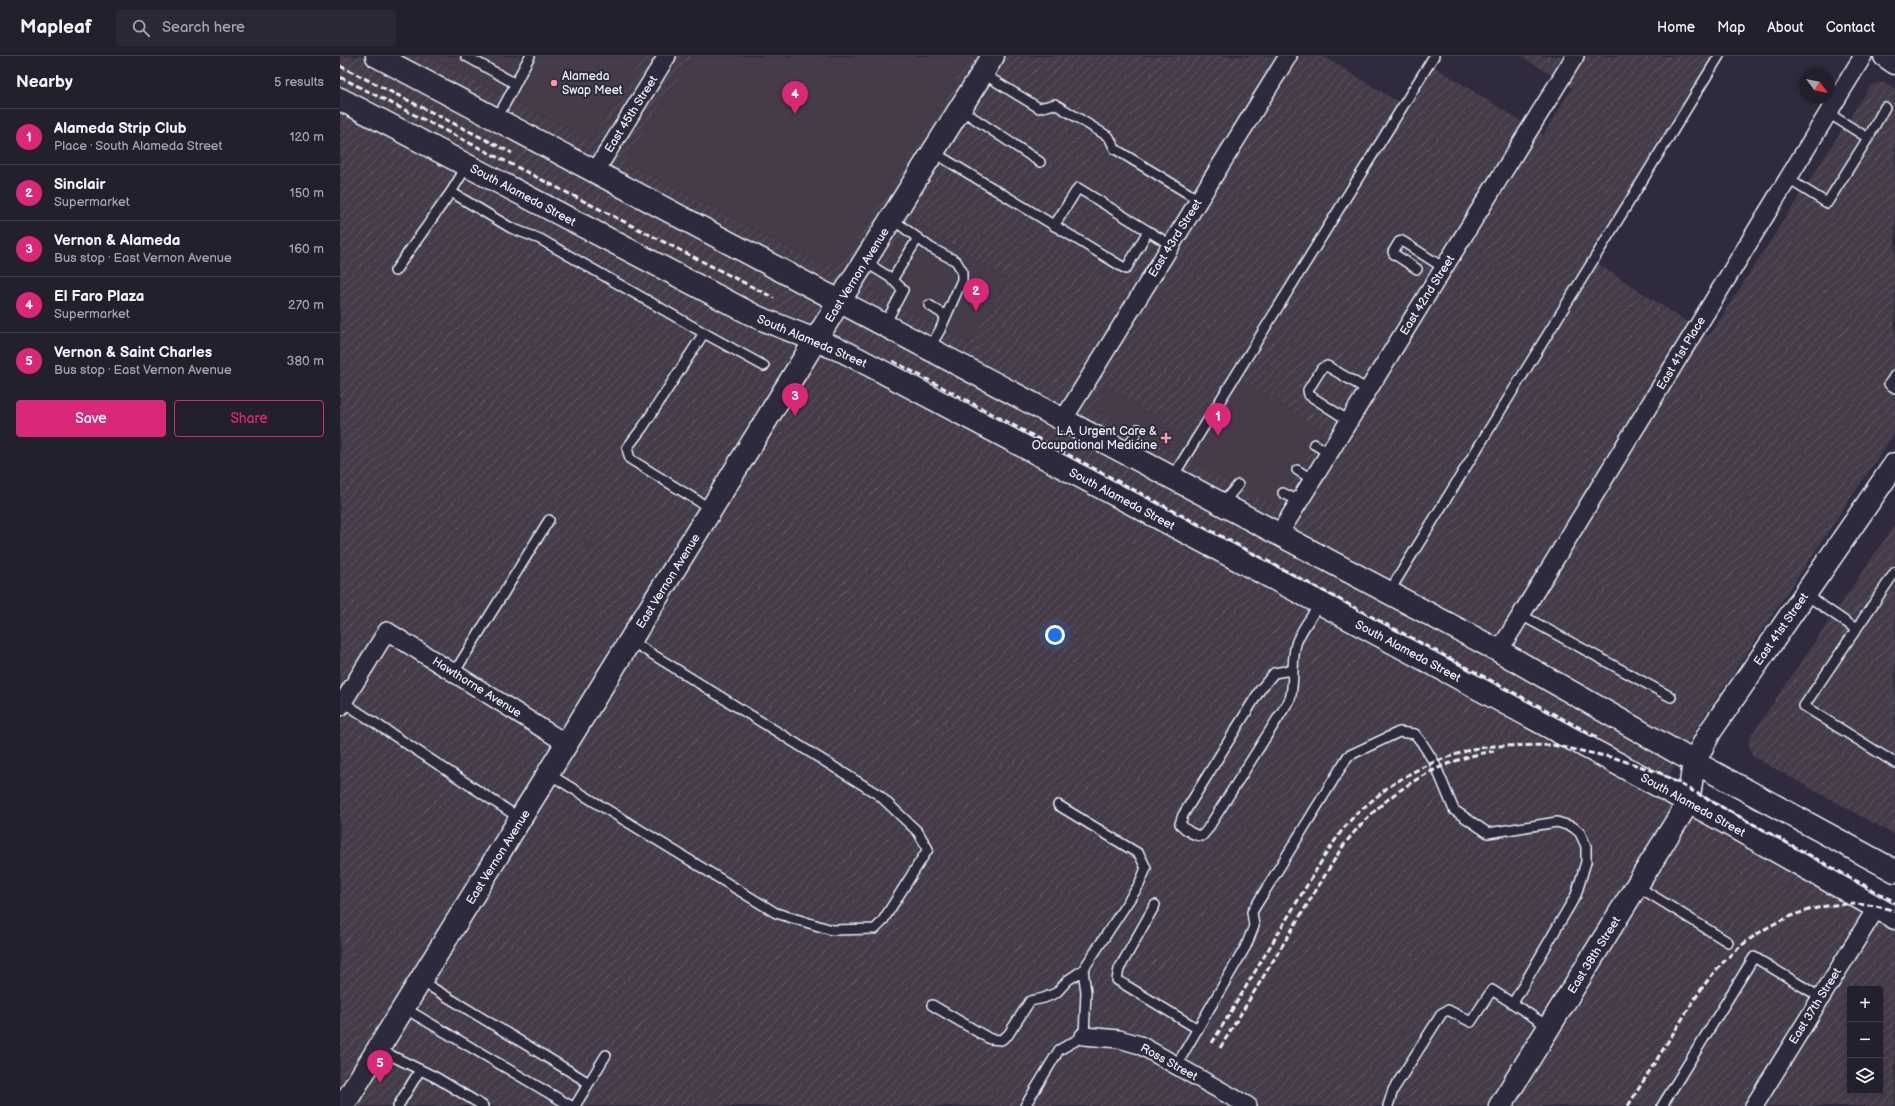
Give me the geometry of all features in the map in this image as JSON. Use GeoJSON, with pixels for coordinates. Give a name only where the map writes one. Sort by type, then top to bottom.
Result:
{"type":"FeatureCollection","features":[{"type":"Feature","properties":{"kind":"main road"},"geometry":{"type":"LineString","coordinates":[[377,56],[1499,651],[1694,762],[1895,871]]}},
{"type":"Feature","properties":{"kind":"main road"},"geometry":{"type":"LineString","coordinates":[[1885,56],[1895,63]]}},
{"type":"Feature","properties":{"kind":"main road","name":"East Vernon Avenue"},"geometry":{"type":"LineString","coordinates":[[343,1106],[987,65]]}},
{"type":"Feature","properties":{"kind":"main road","name":"South Alameda Street"},"geometry":{"type":"LineString","coordinates":[[340,99],[755,316],[859,359],[1320,603],[1886,912]]}},
{"type":"Feature","properties":{"kind":"main road","name":"East 41st Street"},"geometry":{"type":"LineString","coordinates":[[1688,803],[1694,762],[1710,732],[1894,468]]}},
{"type":"Feature","properties":{"kind":"main road","name":"East 38th Street"},"geometry":{"type":"LineString","coordinates":[[1500,1106],[1688,803]]}},
{"type":"Feature","properties":{"kind":"street","name":"East 45th Street"},"geometry":{"type":"LineString","coordinates":[[595,172],[667,56]]}},
{"type":"Feature","properties":{"kind":"street","name":"East 43rd Street"},"geometry":{"type":"LineString","coordinates":[[1063,420],[1288,56]]}},
{"type":"Feature","properties":{"kind":"street","name":"East 42nd Street"},"geometry":{"type":"LineString","coordinates":[[1279,534],[1575,56]]}},
{"type":"Feature","properties":{"kind":"street","name":"East 41st Place"},"geometry":{"type":"LineString","coordinates":[[1499,651],[1863,56]]}},
{"type":"Feature","properties":{"kind":"street","name":"Hawthorne Avenue"},"geometry":{"type":"LineString","coordinates":[[341,703],[387,631],[567,744]]}},
{"type":"Feature","properties":{"kind":"street","name":"East 37th Street"},"geometry":{"type":"LineString","coordinates":[[1754,1106],[1820,997],[1886,912]]}},
{"type":"Feature","properties":{"kind":"street","name":"Ross Street"},"geometry":{"type":"LineString","coordinates":[[1084,1036],[1119,1039],[1133,1043],[1248,1106]]}},
{"type":"Feature","properties":{"kind":"lane"},"geometry":{"type":"LineString","coordinates":[[466,56],[514,83]]}},
{"type":"Feature","properties":{"kind":"lane"},"geometry":{"type":"LineString","coordinates":[[496,119],[508,99],[514,83],[530,56]]}},
{"type":"Feature","properties":{"kind":"lane"},"geometry":{"type":"LineString","coordinates":[[1172,478],[1434,56]]}},
{"type":"Feature","properties":{"kind":"lane"},"geometry":{"type":"LineString","coordinates":[[1389,592],[1718,56]]}},
{"type":"Feature","properties":{"kind":"lane"},"geometry":{"type":"LineString","coordinates":[[987,65],[1039,108],[1055,104],[1109,137],[1115,149],[1199,200]]}},
{"type":"Feature","properties":{"kind":"lane"},"geometry":{"type":"LineString","coordinates":[[1788,179],[1827,203],[1868,138],[1885,107]]}},
{"type":"Feature","properties":{"kind":"lane"},"geometry":{"type":"LineString","coordinates":[[960,109],[1040,162]]}},
{"type":"Feature","properties":{"kind":"lane"},"geometry":{"type":"LineString","coordinates":[[1828,113],[1868,138]]}},
{"type":"Feature","properties":{"kind":"lane"},"geometry":{"type":"LineString","coordinates":[[932,152],[1126,269],[1148,231]]}},
{"type":"Feature","properties":{"kind":"lane"},"geometry":{"type":"LineString","coordinates":[[395,271],[451,192],[467,166]]}},
{"type":"Feature","properties":{"kind":"lane"},"geometry":{"type":"LineString","coordinates":[[1054,226],[1078,188],[1171,244]]}},
{"type":"Feature","properties":{"kind":"lane"},"geometry":{"type":"LineString","coordinates":[[451,192],[511,228],[540,239],[764,366]]}},
{"type":"Feature","properties":{"kind":"lane"},"geometry":{"type":"LineString","coordinates":[[892,218],[931,248],[956,261],[962,270],[962,280],[929,350]]}},
{"type":"Feature","properties":{"kind":"lane"},"geometry":{"type":"LineString","coordinates":[[892,280],[918,238]]}},
{"type":"Feature","properties":{"kind":"lane"},"geometry":{"type":"LineString","coordinates":[[1417,269],[1394,254],[1393,252],[1399,242],[1402,241],[1444,268]]}},
{"type":"Feature","properties":{"kind":"lane"},"geometry":{"type":"LineString","coordinates":[[865,262],[907,292],[884,326]]}},
{"type":"Feature","properties":{"kind":"lane"},"geometry":{"type":"LineString","coordinates":[[929,306],[946,316]]}},
{"type":"Feature","properties":{"kind":"lane"},"geometry":{"type":"LineString","coordinates":[[704,333],[643,427],[627,448],[630,459],[712,510]]}},
{"type":"Feature","properties":{"kind":"lane"},"geometry":{"type":"LineString","coordinates":[[1349,421],[1309,395],[1308,390],[1322,368],[1327,366],[1368,390]]}},
{"type":"Feature","properties":{"kind":"lane"},"geometry":{"type":"LineString","coordinates":[[1895,375],[1889,384],[1895,388]]}},
{"type":"Feature","properties":{"kind":"lane"},"geometry":{"type":"LineString","coordinates":[[1124,453],[1138,429]]}},
{"type":"Feature","properties":{"kind":"lane"},"geometry":{"type":"LineString","coordinates":[[1314,444],[1329,453]]}},
{"type":"Feature","properties":{"kind":"lane"},"geometry":{"type":"LineString","coordinates":[[1297,470],[1312,480]]}},
{"type":"Feature","properties":{"kind":"lane"},"geometry":{"type":"LineString","coordinates":[[1222,504],[1238,485]]}},
{"type":"Feature","properties":{"kind":"lane"},"geometry":{"type":"LineString","coordinates":[[1283,493],[1299,501]]}},
{"type":"Feature","properties":{"kind":"lane"},"geometry":{"type":"LineString","coordinates":[[454,673],[549,520]]}},
{"type":"Feature","properties":{"kind":"lane"},"geometry":{"type":"LineString","coordinates":[[1895,572],[1804,706],[1895,763]]}},
{"type":"Feature","properties":{"kind":"lane"},"geometry":{"type":"LineString","coordinates":[[1805,594],[1856,629]]}},
{"type":"Feature","properties":{"kind":"lane"},"geometry":{"type":"LineString","coordinates":[[1291,670],[1274,673],[1260,690],[1183,815],[1180,824],[1188,831],[1198,836],[1202,836],[1207,830],[1290,699],[1293,686],[1291,670],[1296,642],[1320,603]]}},
{"type":"Feature","properties":{"kind":"lane"},"geometry":{"type":"LineString","coordinates":[[1521,615],[1671,697]]}},
{"type":"Feature","properties":{"kind":"lane"},"geometry":{"type":"LineString","coordinates":[[549,774],[776,913],[832,930],[875,928],[882,922],[928,849],[918,832],[879,795],[631,641]]}},
{"type":"Feature","properties":{"kind":"lane"},"geometry":{"type":"LineString","coordinates":[[341,703],[521,819]]}},
{"type":"Feature","properties":{"kind":"lane"},"geometry":{"type":"LineString","coordinates":[[1176,1066],[1246,946],[1254,926],[1252,912],[1348,756],[1399,732],[1414,734],[1422,743],[1434,762],[1454,810],[1488,832],[1557,822],[1573,827],[1580,833],[1586,846],[1586,862],[1576,895],[1513,1004]]}},
{"type":"Feature","properties":{"kind":"lane"},"geometry":{"type":"LineString","coordinates":[[932,1005],[990,1039],[1001,1040],[1008,1035],[1030,1001],[1044,998],[1056,993],[1068,980],[1083,970],[1139,885],[1146,868],[1139,854],[1058,805]]}},
{"type":"Feature","properties":{"kind":"lane"},"geometry":{"type":"LineString","coordinates":[[1637,886],[1728,942]]}},
{"type":"Feature","properties":{"kind":"lane"},"geometry":{"type":"LineString","coordinates":[[1155,905],[1119,969],[1117,980],[1198,1029]]}},
{"type":"Feature","properties":{"kind":"lane"},"geometry":{"type":"LineString","coordinates":[[1662,1106],[1754,957],[1820,997]]}},
{"type":"Feature","properties":{"kind":"lane"},"geometry":{"type":"LineString","coordinates":[[1024,1106],[1059,1050],[1084,1036],[1086,992],[1083,970]]}},
{"type":"Feature","properties":{"kind":"lane"},"geometry":{"type":"LineString","coordinates":[[421,981],[589,1083]]}},
{"type":"Feature","properties":{"kind":"lane"},"geometry":{"type":"LineString","coordinates":[[1388,1106],[1393,1090],[1442,1013],[1448,1010],[1471,1022],[1492,990],[1549,1026]]}},
{"type":"Feature","properties":{"kind":"lane"},"geometry":{"type":"LineString","coordinates":[[404,1008],[571,1106]]}},
{"type":"Feature","properties":{"kind":"lane"},"geometry":{"type":"LineString","coordinates":[[378,1050],[437,1078],[482,1106]]}},
{"type":"Feature","properties":{"kind":"lane"},"geometry":{"type":"LineString","coordinates":[[575,1106],[606,1055]]}},
{"type":"Feature","properties":{"kind":"lane"},"geometry":{"type":"LineString","coordinates":[[398,1106],[420,1070]]}},
{"type":"Feature","properties":{"kind":"shaded area"},"geometry":{"type":"Polygon","coordinates":[[[340,56],[428,56],[590,140],[644,56],[692,56],[625,162],[825,266],[843,261],[971,56],[1323,56],[1400,103],[1427,62],[1543,135],[1572,88],[1521,56],[1717,56],[1595,262],[1709,336],[1871,85],[1884,82],[1895,88],[1895,432],[1696,729],[1659,793],[1895,930],[1895,1106],[340,1106],[340,56]],[[913,220],[870,290],[969,343],[1008,280],[913,220]],[[1240,378],[1189,461],[1276,506],[1324,431],[1240,378]],[[1107,385],[1093,408],[1094,410],[1180,457],[1190,440],[1107,385]]]}},
{"type":"Feature","properties":{"kind":"shaded area","name":"Alameda Swap Meet"},"geometry":{"type":"Polygon","coordinates":[[[428,56],[644,56],[590,140],[428,56]]]}},
{"type":"Feature","properties":{"kind":"shaded area"},"geometry":{"type":"Polygon","coordinates":[[[692,56],[971,56],[843,261],[825,266],[625,162],[692,56]]]}},
{"type":"Feature","properties":{"kind":"shaded area"},"geometry":{"type":"Polygon","coordinates":[[[913,220],[1008,280],[969,343],[870,290],[913,220]]]}},
{"type":"Feature","properties":{"kind":"shaded area"},"geometry":{"type":"Polygon","coordinates":[[[1240,377],[1324,431],[1276,506],[1188,461],[1240,377]]]}},
{"type":"Feature","properties":{"kind":"shaded area"},"geometry":{"type":"Polygon","coordinates":[[[1107,385],[1191,440],[1180,457],[1094,410],[1093,408],[1107,385]]]}},
{"type":"Feature","properties":{"kind":"shaded area"},"geometry":{"type":"Polygon","coordinates":[[[1895,524],[1895,835],[1752,756],[1748,740],[1895,524]]]}},
{"type":"Feature","properties":{"kind":"railway"},"geometry":{"type":"LineString","coordinates":[[340,66],[512,153]]}},
{"type":"Feature","properties":{"kind":"railway"},"geometry":{"type":"LineString","coordinates":[[340,77],[774,298]]}},
{"type":"Feature","properties":{"kind":"railway"},"geometry":{"type":"LineString","coordinates":[[893,361],[1597,737]]}},
{"type":"Feature","properties":{"kind":"railway"},"geometry":{"type":"LineString","coordinates":[[1212,1043],[1324,857],[1342,830],[1356,814],[1387,788],[1411,773],[1434,762],[1472,749],[1494,746],[1552,745],[1615,758],[1660,773],[1895,902]]}},
{"type":"Feature","properties":{"kind":"railway"},"geometry":{"type":"LineString","coordinates":[[1220,1048],[1341,849],[1355,831],[1371,814],[1389,799],[1428,773],[1471,756],[1494,751]]}},
{"type":"Feature","properties":{"kind":"railway"},"geometry":{"type":"LineString","coordinates":[[1628,1106],[1702,988],[1729,956],[1749,940],[1771,926],[1794,915],[1819,908],[1844,904],[1869,905],[1895,911]]}},
{"type":"Feature","properties":{"kind":"place","name":"Alameda Swap Meet"},"geometry":{"type":"Point","coordinates":[554,83]}},
{"type":"Feature","properties":{"kind":"place","name":"El Faro Plaza"},"geometry":{"type":"Point","coordinates":[795,114]}},
{"type":"Feature","properties":{"kind":"place","name":"Sinclair"},"geometry":{"type":"Point","coordinates":[976,311]}},
{"type":"Feature","properties":{"kind":"place","name":"Vernon & Alameda"},"geometry":{"type":"Point","coordinates":[795,416]}},
{"type":"Feature","properties":{"kind":"place","name":"Alameda Strip Club"},"geometry":{"type":"Point","coordinates":[1218,436]}},
{"type":"Feature","properties":{"kind":"place","name":"L.A. Urgent Care & Occupational Medicine"},"geometry":{"type":"Point","coordinates":[1166,438]}},
{"type":"Feature","properties":{"kind":"place","name":"Vernon & Saint Charles"},"geometry":{"type":"Point","coordinates":[380,1083]}}]}
